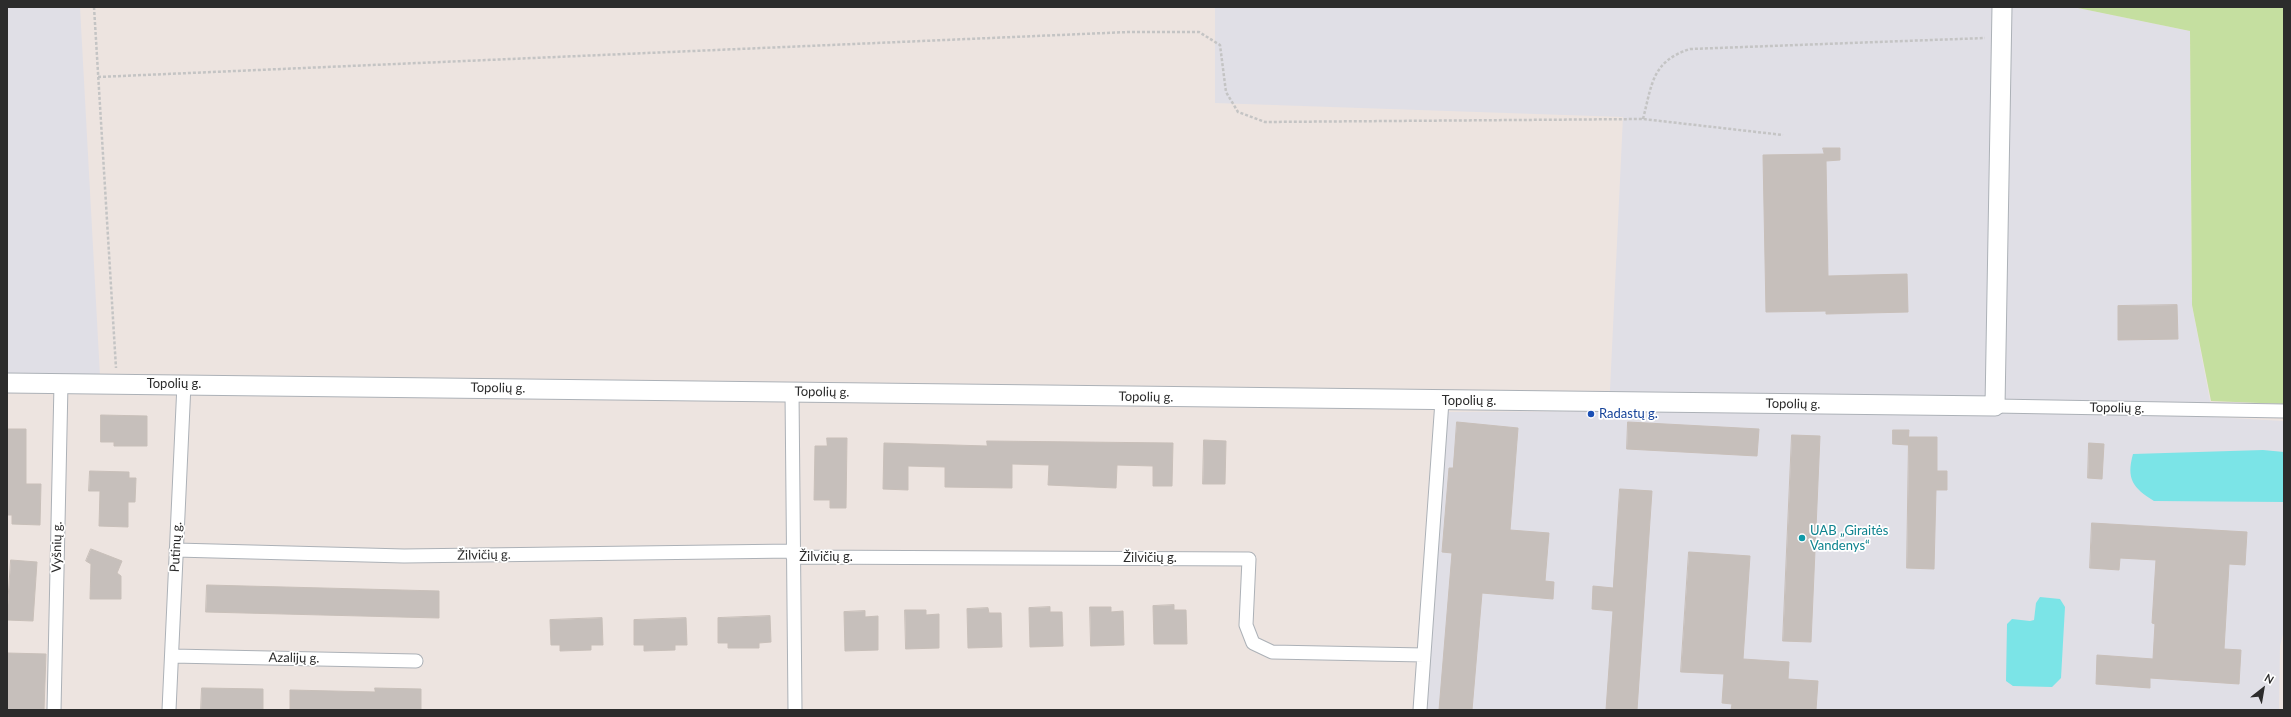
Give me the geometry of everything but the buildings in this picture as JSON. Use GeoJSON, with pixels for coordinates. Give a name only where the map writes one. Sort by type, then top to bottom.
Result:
{"type":"FeatureCollection","features":[{"type":"Feature","properties":{"kind":"street"},"geometry":{"type":"LineString","coordinates":[[1994,406],[2002,7]]}},
{"type":"Feature","properties":{"kind":"street","name":"Topolių g."},"geometry":{"type":"LineString","coordinates":[[7,383],[184,384],[1442,401],[1994,406],[2284,411]]}},
{"type":"Feature","properties":{"kind":"street","name":"Vyšnių g."},"geometry":{"type":"LineString","coordinates":[[54,710],[61,384]]}},
{"type":"Feature","properties":{"kind":"street","name":"Putinų g."},"geometry":{"type":"LineString","coordinates":[[169,710],[184,384]]}},
{"type":"Feature","properties":{"kind":"street"},"geometry":{"type":"LineString","coordinates":[[792,392],[795,710]]}},
{"type":"Feature","properties":{"kind":"street"},"geometry":{"type":"LineString","coordinates":[[1420,710],[1442,401]]}},
{"type":"Feature","properties":{"kind":"street","name":"Žilvičių g."},"geometry":{"type":"LineString","coordinates":[[176,550],[404,556],[793,554],[1249,559],[1246,625],[1253,643],[1272,652],[1424,656]]}},
{"type":"Feature","properties":{"kind":"street","name":"Azalijų g."},"geometry":{"type":"LineString","coordinates":[[172,656],[416,661]]}},
{"type":"Feature","properties":{"kind":"path"},"geometry":{"type":"LineString","coordinates":[[94,7],[117,384]]}},
{"type":"Feature","properties":{"kind":"path"},"geometry":{"type":"LineString","coordinates":[[98,77],[1120,32],[1199,32],[1220,45],[1226,92],[1238,112],[1265,122],[1643,119],[1783,135]]}},
{"type":"Feature","properties":{"kind":"path"},"geometry":{"type":"LineString","coordinates":[[1643,119],[1654,77],[1658,71],[1667,58],[1690,49],[2002,37]]}},
{"type":"Feature","properties":{"kind":"shaded area"},"geometry":{"type":"Polygon","coordinates":[[[7,7],[80,7],[100,376],[7,375],[7,7]]]}},
{"type":"Feature","properties":{"kind":"shaded area"},"geometry":{"type":"Polygon","coordinates":[[[1215,7],[2073,7],[2190,31],[2192,305],[2213,417],[2284,421],[2284,630],[2280,646],[2279,710],[1425,710],[1447,412],[1609,411],[1623,117],[1215,103],[1215,7]]]}},
{"type":"Feature","properties":{"kind":"green space"},"geometry":{"type":"Polygon","coordinates":[[[2073,7],[2284,7],[2284,404],[2211,401],[2192,305],[2190,31],[2073,7]]]}},
{"type":"Feature","properties":{"kind":"water"},"geometry":{"type":"Polygon","coordinates":[[[2263,450],[2284,452],[2284,502],[2154,501],[2136,487],[2131,476],[2130,470],[2133,454],[2263,450]]]}},
{"type":"Feature","properties":{"kind":"water"},"geometry":{"type":"Polygon","coordinates":[[[2040,597],[2060,599],[2065,607],[2061,678],[2052,687],[2013,686],[2006,681],[2007,624],[2012,619],[2034,620],[2036,603],[2040,597]]]}},
{"type":"Feature","properties":{"kind":"place","name":"Radastų g."},"geometry":{"type":"Point","coordinates":[1591,414]}},
{"type":"Feature","properties":{"kind":"place","name":"UAB „Giraitės Vandenys“"},"geometry":{"type":"Point","coordinates":[1802,538]}}]}
